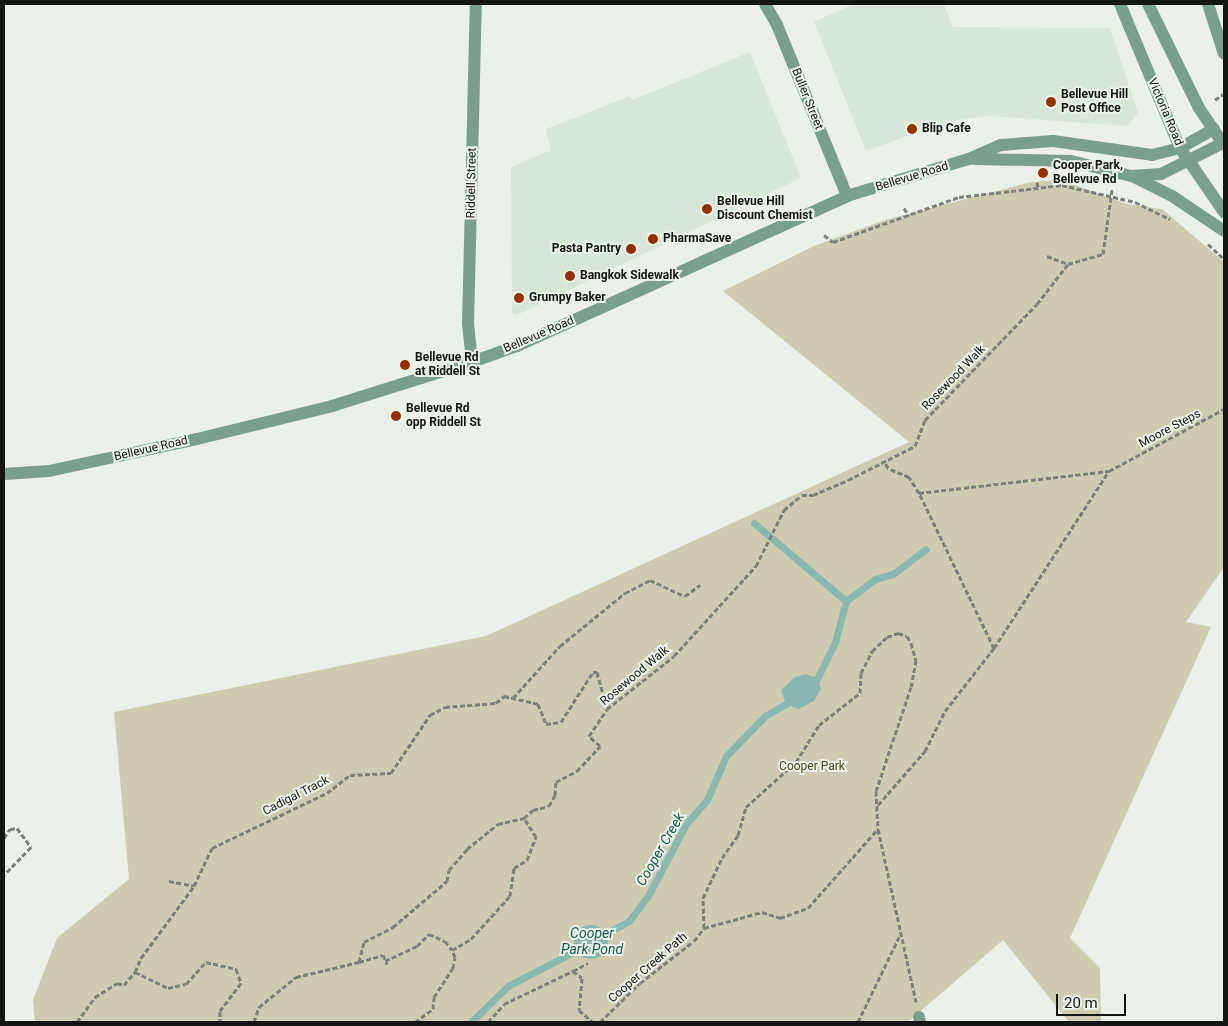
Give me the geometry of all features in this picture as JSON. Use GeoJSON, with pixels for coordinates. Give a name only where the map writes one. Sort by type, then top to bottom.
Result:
{"type":"FeatureCollection","features":[{"type":"Feature","properties":{"kind":"street","name":"Riddell Street"},"geometry":{"type":"LineString","coordinates":[[472,362],[468,324],[476,4]]}},
{"type":"Feature","properties":{"kind":"street","name":"Buller Street"},"geometry":{"type":"LineString","coordinates":[[765,4],[777,25],[847,196]]}},
{"type":"Feature","properties":{"kind":"street","name":"Victoria Road"},"geometry":{"type":"LineString","coordinates":[[1120,4],[1180,148],[1224,212]]}},
{"type":"Feature","properties":{"kind":"street"},"geometry":{"type":"LineString","coordinates":[[1148,4],[1199,108],[1224,143]]}},
{"type":"Feature","properties":{"kind":"street"},"geometry":{"type":"LineString","coordinates":[[1209,5],[1224,54]]}},
{"type":"Feature","properties":{"kind":"street","name":"Bellevue Road"},"geometry":{"type":"LineString","coordinates":[[4,474],[49,471],[204,437],[332,406],[472,362],[517,346],[847,196],[969,159],[1015,141],[1053,141],[1152,155],[1180,148],[1214,129]]}},
{"type":"Feature","properties":{"kind":"street","name":"Bellevue Road"},"geometry":{"type":"LineString","coordinates":[[969,159],[1070,161],[1131,176],[1161,174],[1224,143]]}},
{"type":"Feature","properties":{"kind":"street"},"geometry":{"type":"LineString","coordinates":[[1131,176],[1172,196],[1224,231]]}},
{"type":"Feature","properties":{"kind":"path"},"geometry":{"type":"LineString","coordinates":[[1212,101],[1223,94]]}},
{"type":"Feature","properties":{"kind":"path"},"geometry":{"type":"LineString","coordinates":[[1037,182],[1038,188]]}},
{"type":"Feature","properties":{"kind":"path"},"geometry":{"type":"LineString","coordinates":[[824,235],[833,242],[960,197],[1062,186],[1135,202],[1177,223]]}},
{"type":"Feature","properties":{"kind":"path"},"geometry":{"type":"LineString","coordinates":[[1047,256],[1068,264],[1103,254],[1108,201]]}},
{"type":"Feature","properties":{"kind":"path"},"geometry":{"type":"LineString","coordinates":[[904,208],[909,216]]}},
{"type":"Feature","properties":{"kind":"path"},"geometry":{"type":"LineString","coordinates":[[1206,242],[1224,259]]}},
{"type":"Feature","properties":{"kind":"path","name":"Rosewood Walk"},"geometry":{"type":"LineString","coordinates":[[524,818],[533,810],[549,806],[555,795],[556,782],[576,771],[600,746],[590,736],[607,709],[674,656],[756,566],[775,532],[784,510],[802,495],[813,495],[915,446],[925,420],[1037,304],[1068,264]]}},
{"type":"Feature","properties":{"kind":"path","name":"Moore Steps"},"geometry":{"type":"LineString","coordinates":[[1109,471],[1224,410]]}},
{"type":"Feature","properties":{"kind":"path"},"geometry":{"type":"LineString","coordinates":[[885,462],[888,468],[909,477],[920,493],[994,648]]}},
{"type":"Feature","properties":{"kind":"path"},"geometry":{"type":"LineString","coordinates":[[920,493],[1109,471]]}},
{"type":"Feature","properties":{"kind":"path"},"geometry":{"type":"LineString","coordinates":[[920,1020],[878,829],[877,805],[925,751],[945,711],[994,648],[1109,471]]}},
{"type":"Feature","properties":{"kind":"path"},"geometry":{"type":"LineString","coordinates":[[513,698],[560,646],[625,593],[650,580],[685,596],[700,585]]}},
{"type":"Feature","properties":{"kind":"path","name":"Cooper Creek Path"},"geometry":{"type":"LineString","coordinates":[[600,1022],[640,983],[694,941],[704,928],[703,898],[722,858],[738,835],[746,807],[796,762],[819,725],[860,693],[861,673],[872,651],[887,637],[898,633],[907,636],[916,660],[911,687],[876,791],[877,805]]}},
{"type":"Feature","properties":{"kind":"path","name":"Cadigal Track"},"geometry":{"type":"LineString","coordinates":[[135,972],[141,958],[194,886],[212,848],[326,793],[350,775],[391,773],[430,715],[445,707],[496,703],[504,696],[538,704],[546,724],[561,722],[593,672],[597,672],[607,709]]}},
{"type":"Feature","properties":{"kind":"path"},"geometry":{"type":"LineString","coordinates":[[359,962],[364,942],[393,927],[447,880],[448,870],[467,850],[498,824],[524,818],[536,837],[527,860],[514,868],[510,896],[471,939],[452,950]]}},
{"type":"Feature","properties":{"kind":"path"},"geometry":{"type":"LineString","coordinates":[[4,838],[10,829],[17,828],[31,847],[4,874]]}},
{"type":"Feature","properties":{"kind":"path"},"geometry":{"type":"LineString","coordinates":[[704,928],[762,912],[780,918],[808,908],[878,829]]}},
{"type":"Feature","properties":{"kind":"path"},"geometry":{"type":"LineString","coordinates":[[169,880],[194,886]]}},
{"type":"Feature","properties":{"kind":"path"},"geometry":{"type":"LineString","coordinates":[[254,1022],[259,1007],[296,977],[383,955],[386,963],[417,946],[429,934],[446,941],[452,950],[453,968],[434,997],[433,1009],[415,1022]]}},
{"type":"Feature","properties":{"kind":"path"},"geometry":{"type":"LineString","coordinates":[[858,1022],[900,934]]}},
{"type":"Feature","properties":{"kind":"path"},"geometry":{"type":"LineString","coordinates":[[77,1022],[95,997],[117,983],[124,985],[135,972],[168,988],[186,984],[206,962],[236,969],[241,983],[220,1011],[220,1022]]}},
{"type":"Feature","properties":{"kind":"path"},"geometry":{"type":"LineString","coordinates":[[488,1022],[504,1004],[588,962]]}},
{"type":"Feature","properties":{"kind":"path"},"geometry":{"type":"LineString","coordinates":[[573,971],[582,978],[579,1010],[593,1022]]}},
{"type":"Feature","properties":{"kind":"shaded area"},"geometry":{"type":"Polygon","coordinates":[[[854,4],[944,4],[953,27],[1110,28],[1138,113],[1127,126],[989,116],[945,122],[866,151],[814,22],[854,4]]]}},
{"type":"Feature","properties":{"kind":"shaded area"},"geometry":{"type":"Polygon","coordinates":[[[750,52],[801,178],[517,315],[512,313],[511,167],[551,150],[546,129],[630,96],[632,100],[750,52]]]}},
{"type":"Feature","properties":{"kind":"green space","name":"Cooper Park"},"geometry":{"type":"Polygon","coordinates":[[[1061,180],[1127,204],[1162,209],[1224,262],[1224,567],[1186,622],[1211,627],[1070,938],[1100,968],[1101,1022],[1069,1022],[1003,940],[908,1022],[35,1022],[33,1000],[57,938],[129,879],[114,712],[486,636],[909,442],[723,291],[814,246],[885,220],[1031,182],[1061,180]]]}},
{"type":"Feature","properties":{"kind":"water"},"geometry":{"type":"Polygon","coordinates":[[[806,674],[817,678],[821,689],[814,701],[799,709],[786,704],[781,690],[795,677],[806,674]]]}},
{"type":"Feature","properties":{"kind":"water","name":"Cooper Park Pond"},"geometry":{"type":"Polygon","coordinates":[[[591,925],[598,926],[603,930],[607,935],[607,949],[603,954],[598,958],[591,959],[584,958],[579,954],[575,949],[574,942],[575,935],[579,930],[584,926],[591,925]]]}},
{"type":"Feature","properties":{"kind":"waterway"},"geometry":{"type":"LineString","coordinates":[[754,523],[846,601]]}},
{"type":"Feature","properties":{"kind":"waterway","name":"Cooper Creek"},"geometry":{"type":"LineString","coordinates":[[813,687],[835,642],[846,601],[875,579],[893,574],[926,549]]}},
{"type":"Feature","properties":{"kind":"waterway","name":"Cooper Creek"},"geometry":{"type":"LineString","coordinates":[[600,937],[629,921],[648,896],[686,824],[707,800],[726,756],[765,716],[794,699]]}},
{"type":"Feature","properties":{"kind":"waterway","name":"Cooper Creek"},"geometry":{"type":"LineString","coordinates":[[471,1022],[508,986],[585,946]]}},
{"type":"Feature","properties":{"kind":"place","name":"Bellevue Hill Post Office"},"geometry":{"type":"Point","coordinates":[1051,102]}},
{"type":"Feature","properties":{"kind":"place","name":"Blip Cafe"},"geometry":{"type":"Point","coordinates":[912,129]}},
{"type":"Feature","properties":{"kind":"place","name":"Cooper Park, Bellevue Rd"},"geometry":{"type":"Point","coordinates":[1043,173]}},
{"type":"Feature","properties":{"kind":"place","name":"Bellevue Hill Discount Chemist"},"geometry":{"type":"Point","coordinates":[707,209]}},
{"type":"Feature","properties":{"kind":"place","name":"PharmaSave"},"geometry":{"type":"Point","coordinates":[653,239]}},
{"type":"Feature","properties":{"kind":"place","name":"Pasta Pantry"},"geometry":{"type":"Point","coordinates":[631,249]}},
{"type":"Feature","properties":{"kind":"place","name":"Bangkok Sidewalk"},"geometry":{"type":"Point","coordinates":[570,276]}},
{"type":"Feature","properties":{"kind":"place","name":"Grumpy Baker"},"geometry":{"type":"Point","coordinates":[519,298]}},
{"type":"Feature","properties":{"kind":"place","name":"Bellevue Rd at Riddell St"},"geometry":{"type":"Point","coordinates":[405,365]}},
{"type":"Feature","properties":{"kind":"place","name":"Bellevue Rd opp Riddell St"},"geometry":{"type":"Point","coordinates":[396,416]}}]}
